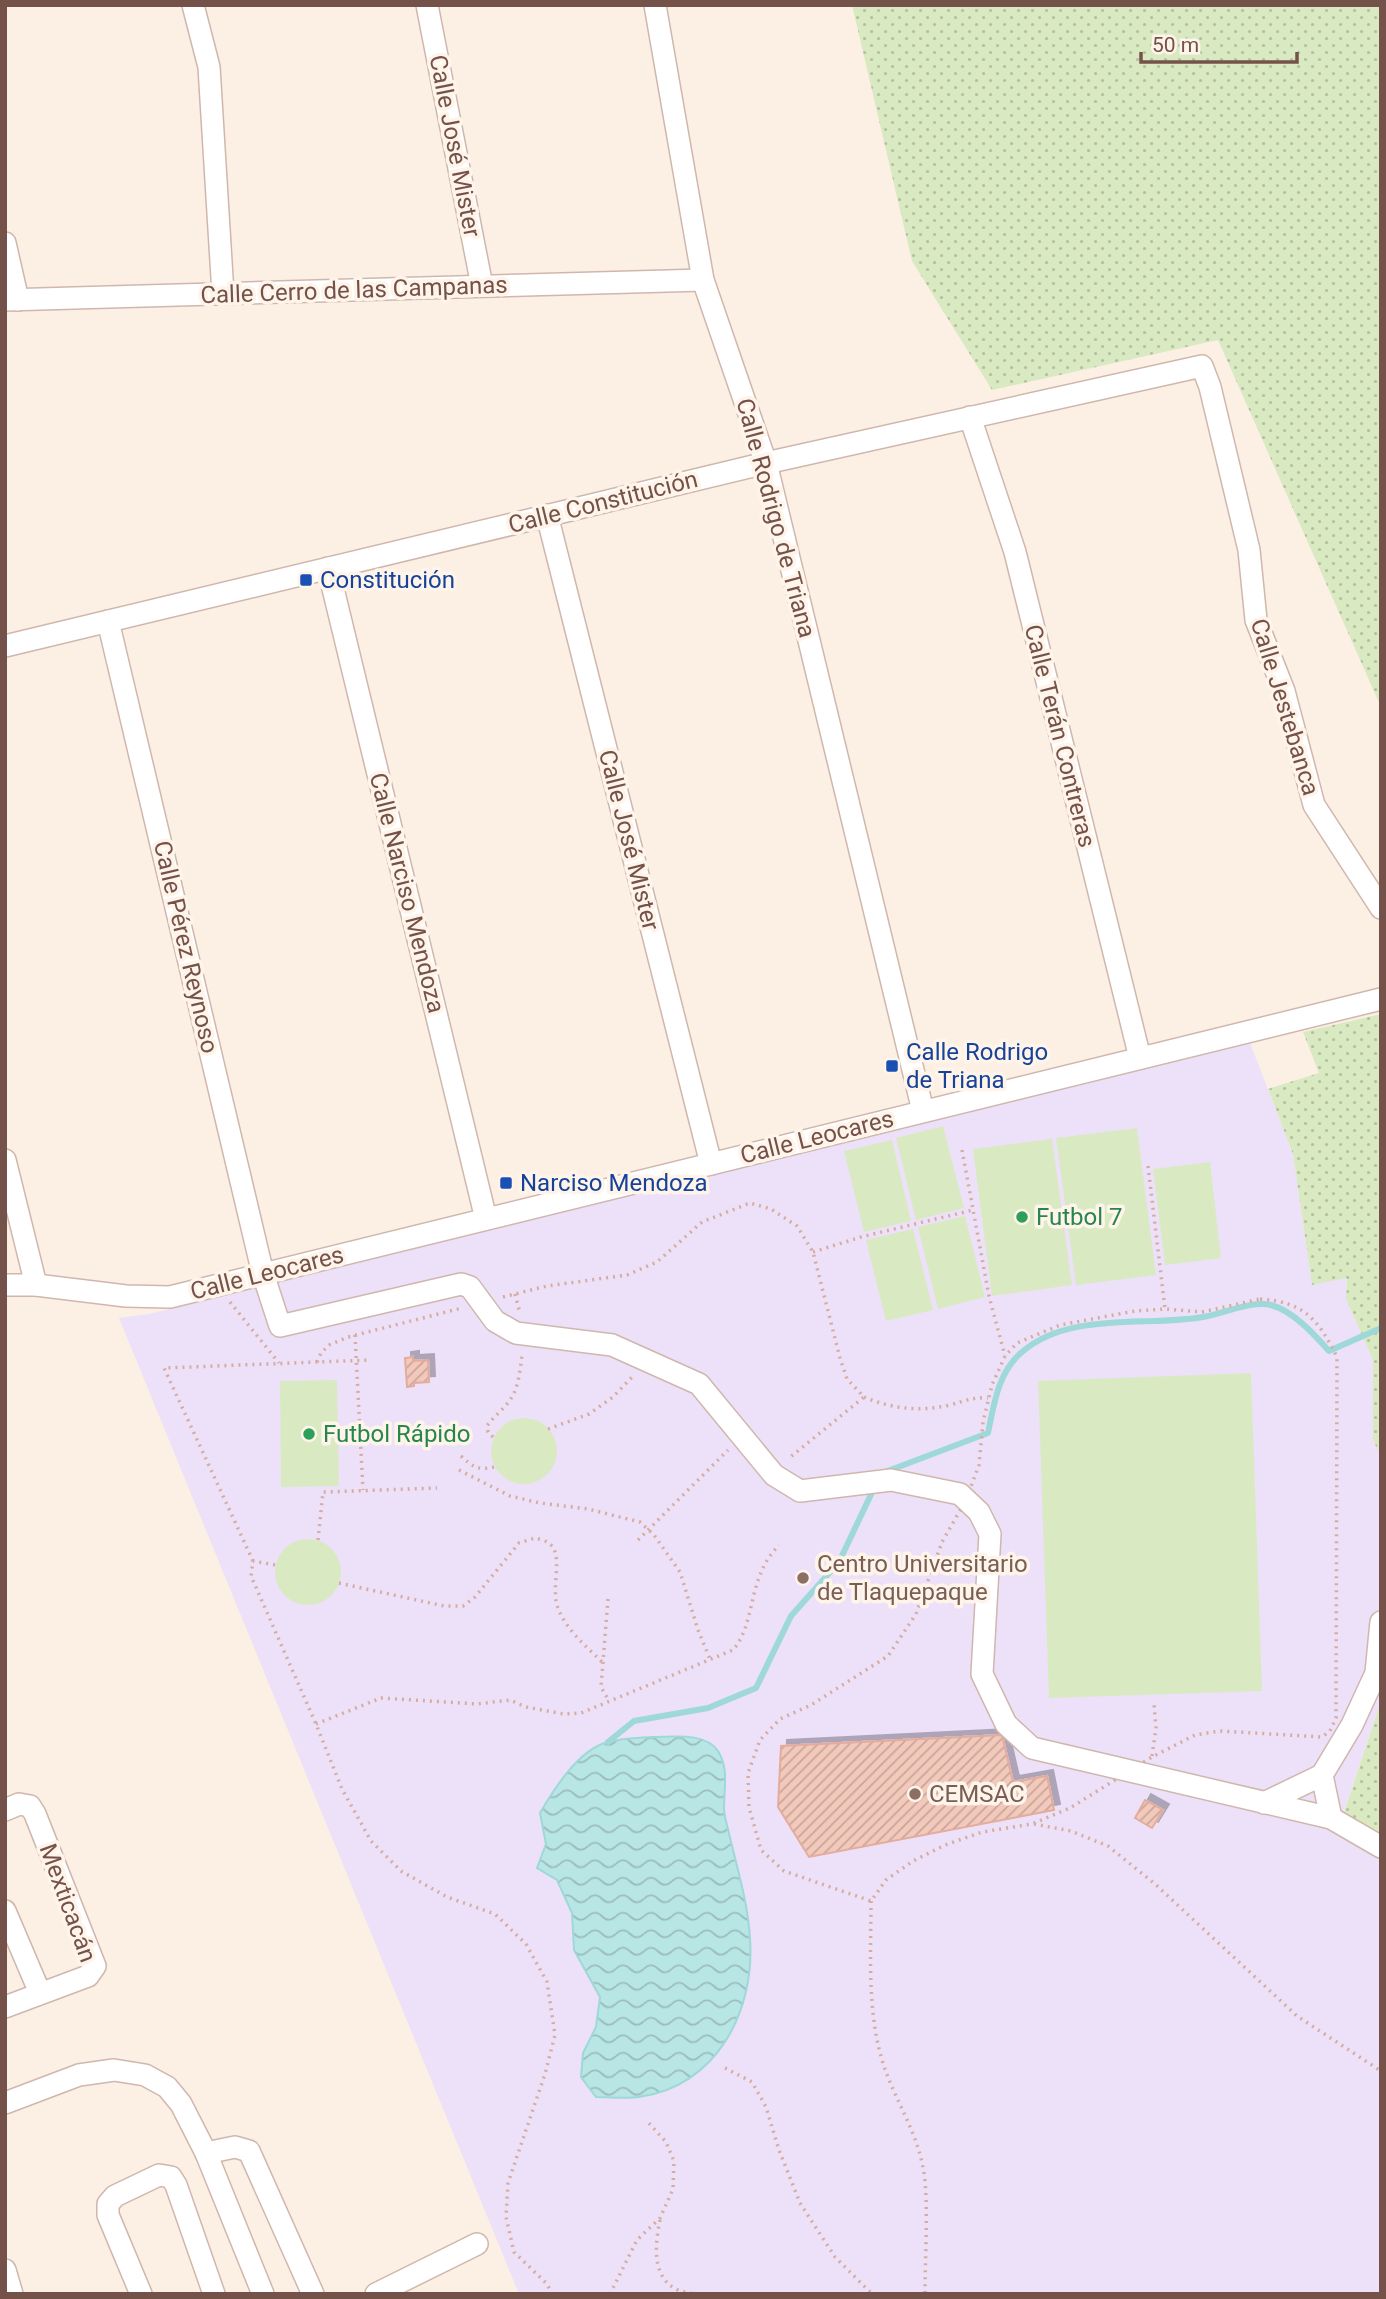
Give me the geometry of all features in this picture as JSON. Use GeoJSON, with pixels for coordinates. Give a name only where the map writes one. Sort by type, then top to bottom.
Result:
{"type":"FeatureCollection","features":[{"type":"Feature","properties":{"kind":"street"},"geometry":{"type":"LineString","coordinates":[[193,5],[209,67],[223,294]]}},
{"type":"Feature","properties":{"kind":"street","name":"Calle José Mister"},"geometry":{"type":"LineString","coordinates":[[427,5],[482,286]]}},
{"type":"Feature","properties":{"kind":"street","name":"Calle Rodrigo de Triana"},"geometry":{"type":"LineString","coordinates":[[655,5],[704,279],[766,463],[923,1111]]}},
{"type":"Feature","properties":{"kind":"street"},"geometry":{"type":"LineString","coordinates":[[5,243],[12,300]]}},
{"type":"Feature","properties":{"kind":"street","name":"Calle Cerro de las Campanas"},"geometry":{"type":"LineString","coordinates":[[12,300],[704,279]]}},
{"type":"Feature","properties":{"kind":"street","name":"Calle Constitución"},"geometry":{"type":"LineString","coordinates":[[5,646],[766,463],[1202,366]]}},
{"type":"Feature","properties":{"kind":"street","name":"Calle Jestebanca"},"geometry":{"type":"LineString","coordinates":[[1202,366],[1210,387],[1249,550],[1255,620],[1284,691],[1314,805],[1381,908]]}},
{"type":"Feature","properties":{"kind":"street","name":"Calle Terán Contreras"},"geometry":{"type":"LineString","coordinates":[[971,418],[1014,552],[1140,1058]]}},
{"type":"Feature","properties":{"kind":"street","name":"Calle José Mister"},"geometry":{"type":"LineString","coordinates":[[547,515],[710,1164]]}},
{"type":"Feature","properties":{"kind":"street","name":"Calle Narciso Mendoza"},"geometry":{"type":"LineString","coordinates":[[328,568],[486,1219]]}},
{"type":"Feature","properties":{"kind":"street","name":"Calle Pérez Reynoso"},"geometry":{"type":"LineString","coordinates":[[108,621],[263,1274],[280,1326],[461,1284],[470,1287],[481,1303]]}},
{"type":"Feature","properties":{"kind":"street","name":"Calle Leocares"},"geometry":{"type":"LineString","coordinates":[[5,1284],[126,1296],[170,1297],[1381,999]]}},
{"type":"Feature","properties":{"kind":"street"},"geometry":{"type":"LineString","coordinates":[[5,1160],[36,1285]]}},
{"type":"Feature","properties":{"kind":"street"},"geometry":{"type":"LineString","coordinates":[[481,1303],[495,1321],[516,1333],[612,1345],[699,1384],[772,1472],[800,1490],[891,1480],[960,1494],[979,1512],[990,1534],[982,1674],[1006,1724],[1032,1748],[1143,1768],[1264,1803],[1331,1818],[1381,1847]]}},
{"type":"Feature","properties":{"kind":"street"},"geometry":{"type":"LineString","coordinates":[[1264,1803],[1322,1775],[1352,1725],[1376,1673],[1381,1622]]}},
{"type":"Feature","properties":{"kind":"street"},"geometry":{"type":"LineString","coordinates":[[1322,1775],[1331,1818]]}},
{"type":"Feature","properties":{"kind":"street","name":"Mexticacán"},"geometry":{"type":"LineString","coordinates":[[5,1810],[19,1804],[30,1806],[35,1814],[95,1966],[88,1976],[5,2007]]}},
{"type":"Feature","properties":{"kind":"street"},"geometry":{"type":"LineString","coordinates":[[5,1911],[40,1993]]}},
{"type":"Feature","properties":{"kind":"street"},"geometry":{"type":"LineString","coordinates":[[5,2103],[79,2075],[114,2070],[145,2075],[167,2087],[181,2104],[206,2153],[263,2294]]}},
{"type":"Feature","properties":{"kind":"street"},"geometry":{"type":"LineString","coordinates":[[206,2153],[235,2147],[250,2151],[313,2294]]}},
{"type":"Feature","properties":{"kind":"street"},"geometry":{"type":"LineString","coordinates":[[141,2294],[108,2216],[108,2204],[115,2196],[159,2175],[171,2177],[176,2185],[214,2294]]}},
{"type":"Feature","properties":{"kind":"street"},"geometry":{"type":"LineString","coordinates":[[376,2294],[477,2244]]}},
{"type":"Feature","properties":{"kind":"street"},"geometry":{"type":"LineString","coordinates":[[5,2270],[12,2294]]}},
{"type":"Feature","properties":{"kind":"path"},"geometry":{"type":"LineString","coordinates":[[962,1150],[989,1296],[1005,1356]]}},
{"type":"Feature","properties":{"kind":"path"},"geometry":{"type":"LineString","coordinates":[[1148,1166],[1165,1310]]}},
{"type":"Feature","properties":{"kind":"path"},"geometry":{"type":"LineString","coordinates":[[317,1362],[328,1345],[355,1335],[547,1286],[626,1275],[657,1262],[702,1222],[750,1203],[771,1209],[797,1226],[813,1252],[830,1325],[847,1379],[864,1397],[886,1406],[921,1410],[973,1397],[989,1398]]}},
{"type":"Feature","properties":{"kind":"path"},"geometry":{"type":"LineString","coordinates":[[813,1252],[861,1237],[974,1210]]}},
{"type":"Feature","properties":{"kind":"path"},"geometry":{"type":"LineString","coordinates":[[217,1285],[279,1363]]}},
{"type":"Feature","properties":{"kind":"path"},"geometry":{"type":"LineString","coordinates":[[493,1437],[488,1433],[487,1426],[494,1415],[510,1401],[517,1384],[524,1326],[515,1294]]}},
{"type":"Feature","properties":{"kind":"path"},"geometry":{"type":"LineString","coordinates":[[871,1900],[784,1871],[761,1850],[750,1807],[748,1773],[760,1740],[780,1719],[811,1705],[888,1656],[916,1614],[942,1542],[966,1500],[979,1465],[983,1422],[992,1385],[1005,1356],[1017,1343],[1060,1325],[1135,1311],[1202,1312],[1260,1299],[1278,1300],[1306,1311],[1337,1357],[1336,1718],[1330,1731],[1322,1737],[1220,1731],[1195,1735],[1143,1768],[1070,1808],[1032,1824],[982,1832],[945,1845],[886,1880],[871,1900],[874,2023],[883,2062],[916,2136],[925,2180],[925,2294]]}},
{"type":"Feature","properties":{"kind":"path"},"geometry":{"type":"LineString","coordinates":[[355,1335],[363,1490]]}},
{"type":"Feature","properties":{"kind":"path"},"geometry":{"type":"LineString","coordinates":[[369,1360],[164,1368],[253,1561],[251,1576],[342,1789],[371,1841],[401,1871],[447,1897],[495,1914],[526,1944],[547,1982],[555,2035],[545,2074],[508,2183],[506,2217],[514,2252],[547,2284],[552,2294]]}},
{"type":"Feature","properties":{"kind":"path"},"geometry":{"type":"LineString","coordinates":[[548,1429],[589,1415],[613,1397],[648,1361]]}},
{"type":"Feature","properties":{"kind":"path"},"geometry":{"type":"LineString","coordinates":[[772,1472],[864,1397]]}},
{"type":"Feature","properties":{"kind":"path"},"geometry":{"type":"LineString","coordinates":[[638,1540],[742,1436]]}},
{"type":"Feature","properties":{"kind":"path"},"geometry":{"type":"LineString","coordinates":[[461,1456],[472,1466],[482,1470],[494,1467]]}},
{"type":"Feature","properties":{"kind":"path"},"geometry":{"type":"LineString","coordinates":[[459,1470],[510,1496],[587,1509],[640,1522],[680,1572],[710,1659]]}},
{"type":"Feature","properties":{"kind":"path"},"geometry":{"type":"LineString","coordinates":[[318,1539],[323,1492],[437,1488]]}},
{"type":"Feature","properties":{"kind":"path"},"geometry":{"type":"LineString","coordinates":[[339,1583],[444,1606],[463,1606],[475,1597],[519,1543],[535,1538],[550,1544],[558,1557],[554,1590],[558,1608],[571,1631],[603,1663]]}},
{"type":"Feature","properties":{"kind":"path"},"geometry":{"type":"LineString","coordinates":[[316,1724],[382,1698],[477,1704],[510,1700],[526,1707],[564,1714],[581,1713],[733,1650],[740,1641],[759,1577],[767,1559],[779,1545]]}},
{"type":"Feature","properties":{"kind":"path"},"geometry":{"type":"LineString","coordinates":[[253,1561],[275,1564]]}},
{"type":"Feature","properties":{"kind":"path"},"geometry":{"type":"LineString","coordinates":[[608,1599],[601,1687],[609,1701]]}},
{"type":"Feature","properties":{"kind":"path"},"geometry":{"type":"LineString","coordinates":[[1143,1768],[1156,1728],[1154,1704]]}},
{"type":"Feature","properties":{"kind":"path"},"geometry":{"type":"LineString","coordinates":[[1032,1824],[1070,1831],[1108,1846],[1155,1884],[1297,2016],[1381,2071]]}},
{"type":"Feature","properties":{"kind":"path"},"geometry":{"type":"LineString","coordinates":[[724,2068],[752,2082],[766,2107],[779,2150],[800,2203],[835,2257],[872,2294]]}},
{"type":"Feature","properties":{"kind":"path"},"geometry":{"type":"LineString","coordinates":[[646,2120],[666,2143],[674,2161],[673,2189],[660,2218],[655,2244],[661,2276],[677,2290],[695,2294]]}},
{"type":"Feature","properties":{"kind":"path"},"geometry":{"type":"LineString","coordinates":[[610,2294],[637,2240],[660,2218]]}},
{"type":"Feature","properties":{"kind":"shaded area","name":"Centro Universitario de Tlaquepaque"},"geometry":{"type":"Polygon","coordinates":[[[1250,1043],[1293,1154],[1312,1284],[1347,1277],[1346,1299],[1373,1360],[1373,1440],[1381,1456],[1381,1701],[1343,1814],[1381,1832],[1381,2294],[519,2294],[119,1318],[149,1314],[1250,1043]]]}},
{"type":"Feature","properties":{"kind":"green space"},"geometry":{"type":"Polygon","coordinates":[[[852,5],[1381,5],[1381,707],[1218,340],[992,390],[912,261],[852,5]]]}},
{"type":"Feature","properties":{"kind":"green space"},"geometry":{"type":"Polygon","coordinates":[[[1381,1014],[1381,1456],[1373,1440],[1373,1360],[1346,1299],[1347,1278],[1312,1285],[1293,1154],[1268,1089],[1319,1073],[1303,1032],[1381,1014]]]}},
{"type":"Feature","properties":{"kind":"green space"},"geometry":{"type":"Polygon","coordinates":[[[943,1126],[964,1208],[916,1220],[896,1138],[943,1126]]]}},
{"type":"Feature","properties":{"kind":"green space","name":"Futbol 7"},"geometry":{"type":"Polygon","coordinates":[[[1137,1128],[1156,1275],[1076,1285],[1056,1138],[1137,1128]]]}},
{"type":"Feature","properties":{"kind":"green space","name":"Futbol 7"},"geometry":{"type":"Polygon","coordinates":[[[1052,1139],[1072,1285],[992,1296],[973,1149],[1052,1139]]]}},
{"type":"Feature","properties":{"kind":"green space"},"geometry":{"type":"Polygon","coordinates":[[[892,1140],[911,1221],[864,1232],[844,1151],[892,1140]]]}},
{"type":"Feature","properties":{"kind":"green space"},"geometry":{"type":"Polygon","coordinates":[[[1210,1162],[1221,1258],[1165,1265],[1153,1169],[1210,1162]]]}},
{"type":"Feature","properties":{"kind":"green space"},"geometry":{"type":"Polygon","coordinates":[[[965,1216],[985,1297],[938,1309],[918,1227],[965,1216]]]}},
{"type":"Feature","properties":{"kind":"green space"},"geometry":{"type":"Polygon","coordinates":[[[913,1229],[933,1310],[886,1321],[866,1240],[913,1229]]]}},
{"type":"Feature","properties":{"kind":"green space"},"geometry":{"type":"Polygon","coordinates":[[[1251,1373],[1262,1691],[1049,1698],[1038,1381],[1251,1373]]]}},
{"type":"Feature","properties":{"kind":"green space","name":"Futbol Rápido"},"geometry":{"type":"Polygon","coordinates":[[[337,1380],[339,1486],[281,1487],[280,1381],[337,1380]]]}},
{"type":"Feature","properties":{"kind":"green space"},"geometry":{"type":"Polygon","coordinates":[[[517,1418],[531,1418],[543,1423],[552,1432],[557,1451],[555,1464],[548,1475],[531,1484],[517,1484],[505,1479],[496,1470],[491,1458],[491,1444],[496,1432],[505,1423],[517,1418]]]}},
{"type":"Feature","properties":{"kind":"green space"},"geometry":{"type":"Polygon","coordinates":[[[301,1539],[315,1539],[327,1544],[336,1553],[341,1572],[339,1585],[332,1596],[315,1605],[301,1605],[289,1600],[280,1591],[275,1579],[275,1565],[280,1553],[289,1544],[301,1539]]]}},
{"type":"Feature","properties":{"kind":"green space"},"geometry":{"type":"Polygon","coordinates":[[[1381,1701],[1381,1832],[1343,1815],[1381,1701]]]}},
{"type":"Feature","properties":{"kind":"water"},"geometry":{"type":"Polygon","coordinates":[[[630,1738],[697,1738],[712,1745],[718,1751],[725,1771],[725,1816],[749,1925],[750,1966],[746,1993],[738,2018],[726,2041],[710,2061],[690,2078],[666,2090],[639,2097],[596,2097],[581,2077],[583,2053],[596,2027],[600,1997],[574,1950],[572,1913],[557,1880],[537,1868],[546,1844],[540,1813],[568,1771],[597,1746],[630,1738]]]}},
{"type":"Feature","properties":{"kind":"building"},"geometry":{"type":"Polygon","coordinates":[[[413,1357],[413,1361],[428,1360],[429,1382],[414,1383],[414,1386],[407,1387],[405,1358],[413,1357]]]}},
{"type":"Feature","properties":{"kind":"building","name":"CEMSAC"},"geometry":{"type":"Polygon","coordinates":[[[1002,1735],[1013,1782],[1047,1776],[1054,1810],[809,1857],[778,1807],[781,1746],[1002,1735]]]}},
{"type":"Feature","properties":{"kind":"building"},"geometry":{"type":"Polygon","coordinates":[[[1145,1800],[1163,1810],[1152,1828],[1135,1818],[1145,1800]]]}},
{"type":"Feature","properties":{"kind":"waterway"},"geometry":{"type":"LineString","coordinates":[[885,1472],[988,1433],[998,1389],[1007,1369],[1022,1352],[1041,1339],[1062,1331],[1109,1323],[1181,1320],[1264,1304],[1279,1308],[1295,1318],[1329,1351],[1381,1328]]}},
{"type":"Feature","properties":{"kind":"waterway"},"geometry":{"type":"LineString","coordinates":[[608,1742],[634,1721],[708,1708],[756,1688],[791,1616],[839,1562],[875,1486]]}},
{"type":"Feature","properties":{"kind":"place","name":"Constitución"},"geometry":{"type":"Point","coordinates":[306,580]}},
{"type":"Feature","properties":{"kind":"place","name":"Calle Rodrigo de Triana"},"geometry":{"type":"Point","coordinates":[892,1066]}},
{"type":"Feature","properties":{"kind":"place","name":"Narciso Mendoza"},"geometry":{"type":"Point","coordinates":[506,1183]}},
{"type":"Feature","properties":{"kind":"place","name":"Futbol 7"},"geometry":{"type":"Point","coordinates":[1022,1217]}},
{"type":"Feature","properties":{"kind":"place","name":"Futbol Rápido"},"geometry":{"type":"Point","coordinates":[309,1434]}},
{"type":"Feature","properties":{"kind":"place","name":"Centro Universitario de Tlaquepaque"},"geometry":{"type":"Point","coordinates":[803,1578]}},
{"type":"Feature","properties":{"kind":"place","name":"CEMSAC"},"geometry":{"type":"Point","coordinates":[915,1794]}}]}
